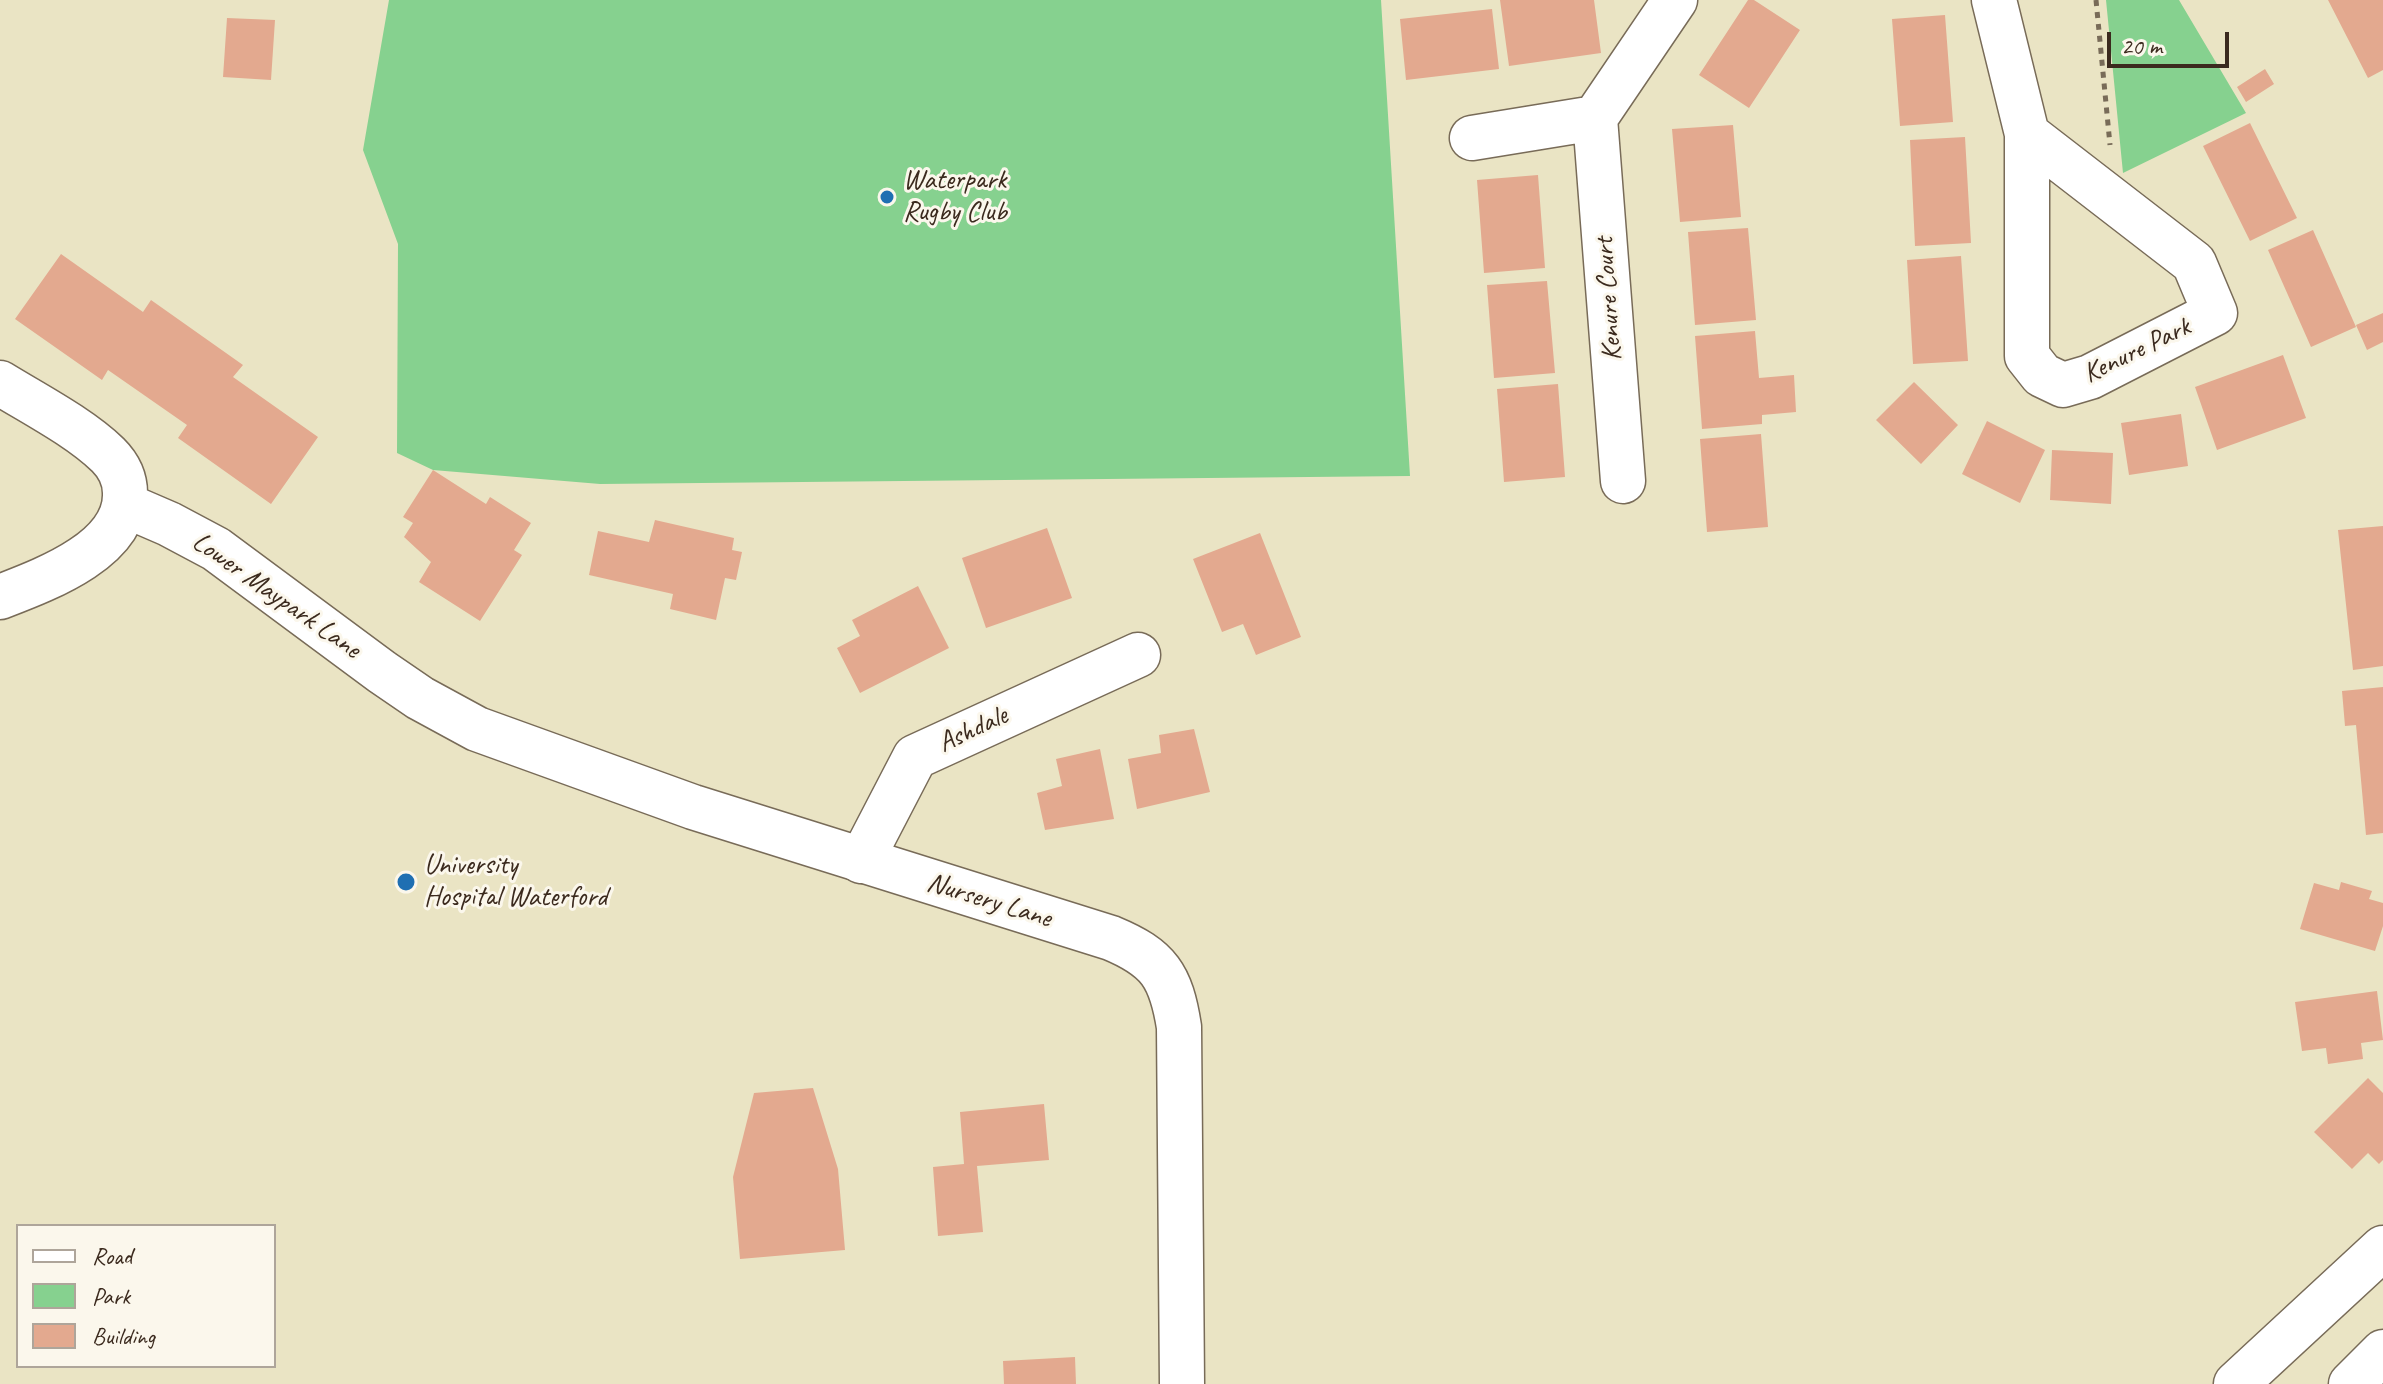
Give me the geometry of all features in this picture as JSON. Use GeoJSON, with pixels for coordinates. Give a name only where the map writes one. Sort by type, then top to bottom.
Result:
{"type":"FeatureCollection","features":[{"type":"Feature","properties":{"kind":"street"},"geometry":{"type":"LineString","coordinates":[[1472,138],[1595,118],[1675,0]]}},
{"type":"Feature","properties":{"kind":"street","name":"Kenure Park"},"geometry":{"type":"LineString","coordinates":[[1994,0],[2027,134],[2027,356],[2042,375],[2063,385],[2090,377],[2215,313],[2194,263],[2027,134]]}},
{"type":"Feature","properties":{"kind":"street","name":"Kenure Court"},"geometry":{"type":"LineString","coordinates":[[1595,118],[1623,481]]}},
{"type":"Feature","properties":{"kind":"street"},"geometry":{"type":"LineString","coordinates":[[0,383],[109,456],[124,480],[125,505],[116,529],[94,550],[0,597]]}},
{"type":"Feature","properties":{"kind":"street","name":"Lower Maypark Lane"},"geometry":{"type":"LineString","coordinates":[[125,505],[181,529],[216,549],[420,698]]}},
{"type":"Feature","properties":{"kind":"street","name":"Ashdale"},"geometry":{"type":"LineString","coordinates":[[861,861],[915,757],[1138,655]]}},
{"type":"Feature","properties":{"kind":"street","name":"Nursery Lane"},"geometry":{"type":"LineString","coordinates":[[420,698],[477,729],[545,755],[693,807],[1111,938],[1151,959],[1164,974],[1174,997],[1179,1027],[1182,1384]]}},
{"type":"Feature","properties":{"kind":"street"},"geometry":{"type":"LineString","coordinates":[[2236,1384],[2383,1248]]}},
{"type":"Feature","properties":{"kind":"street"},"geometry":{"type":"LineString","coordinates":[[2351,1384],[2383,1352]]}},
{"type":"Feature","properties":{"kind":"path"},"geometry":{"type":"LineString","coordinates":[[2096,0],[2116,202]]}},
{"type":"Feature","properties":{"kind":"green space","name":"Waterpark Rugby Club"},"geometry":{"type":"Polygon","coordinates":[[[389,0],[1381,0],[1410,476],[600,484],[433,470],[397,453],[398,244],[363,150],[389,0]]]}},
{"type":"Feature","properties":{"kind":"green space"},"geometry":{"type":"Polygon","coordinates":[[[2106,0],[2179,0],[2246,113],[2123,173],[2106,0]]]}},
{"type":"Feature","properties":{"kind":"building"},"geometry":{"type":"Polygon","coordinates":[[[1500,0],[1594,0],[1601,53],[1509,66],[1500,0]]]}},
{"type":"Feature","properties":{"kind":"building"},"geometry":{"type":"Polygon","coordinates":[[[1748,0],[1754,0],[1800,30],[1749,108],[1699,75],[1748,0]]]}},
{"type":"Feature","properties":{"kind":"building"},"geometry":{"type":"Polygon","coordinates":[[[2328,0],[2383,0],[2383,70],[2368,78],[2328,0]]]}},
{"type":"Feature","properties":{"kind":"building"},"geometry":{"type":"Polygon","coordinates":[[[1492,9],[1499,69],[1406,80],[1400,19],[1492,9]]]}},
{"type":"Feature","properties":{"kind":"building"},"geometry":{"type":"Polygon","coordinates":[[[1945,15],[1953,122],[1900,126],[1892,19],[1945,15]]]}},
{"type":"Feature","properties":{"kind":"building"},"geometry":{"type":"Polygon","coordinates":[[[227,18],[275,20],[271,80],[223,77],[227,18]]]}},
{"type":"Feature","properties":{"kind":"building"},"geometry":{"type":"Polygon","coordinates":[[[2265,69],[2274,84],[2246,102],[2237,87],[2265,69]]]}},
{"type":"Feature","properties":{"kind":"building"},"geometry":{"type":"Polygon","coordinates":[[[2250,123],[2297,218],[2250,241],[2203,146],[2250,123]]]}},
{"type":"Feature","properties":{"kind":"building"},"geometry":{"type":"Polygon","coordinates":[[[1733,125],[1741,217],[1680,222],[1672,129],[1733,125]]]}},
{"type":"Feature","properties":{"kind":"building"},"geometry":{"type":"Polygon","coordinates":[[[1965,137],[1971,243],[1915,246],[1910,140],[1965,137]]]}},
{"type":"Feature","properties":{"kind":"building"},"geometry":{"type":"Polygon","coordinates":[[[1538,175],[1545,268],[1484,273],[1477,180],[1538,175]]]}},
{"type":"Feature","properties":{"kind":"building"},"geometry":{"type":"Polygon","coordinates":[[[1748,228],[1756,320],[1695,325],[1688,232],[1748,228]]]}},
{"type":"Feature","properties":{"kind":"building"},"geometry":{"type":"Polygon","coordinates":[[[2313,230],[2356,327],[2311,347],[2268,250],[2313,230]]]}},
{"type":"Feature","properties":{"kind":"building"},"geometry":{"type":"Polygon","coordinates":[[[61,254],[143,312],[151,300],[243,365],[233,377],[318,437],[271,504],[178,438],[187,425],[108,370],[102,380],[15,319],[61,254]]]}},
{"type":"Feature","properties":{"kind":"building"},"geometry":{"type":"Polygon","coordinates":[[[1961,256],[1968,361],[1913,364],[1907,260],[1961,256]]]}},
{"type":"Feature","properties":{"kind":"building"},"geometry":{"type":"Polygon","coordinates":[[[1547,281],[1555,373],[1494,378],[1487,285],[1547,281]]]}},
{"type":"Feature","properties":{"kind":"building"},"geometry":{"type":"Polygon","coordinates":[[[2383,313],[2383,342],[2367,350],[2356,325],[2383,313]]]}},
{"type":"Feature","properties":{"kind":"building"},"geometry":{"type":"Polygon","coordinates":[[[1755,331],[1759,378],[1794,375],[1796,412],[1762,415],[1762,424],[1702,429],[1695,336],[1755,331]]]}},
{"type":"Feature","properties":{"kind":"building"},"geometry":{"type":"Polygon","coordinates":[[[2283,355],[2306,418],[2217,450],[2195,387],[2283,355]]]}},
{"type":"Feature","properties":{"kind":"building"},"geometry":{"type":"Polygon","coordinates":[[[1914,382],[1958,425],[1921,464],[1876,420],[1914,382]]]}},
{"type":"Feature","properties":{"kind":"building"},"geometry":{"type":"Polygon","coordinates":[[[1558,384],[1565,477],[1504,482],[1497,389],[1558,384]]]}},
{"type":"Feature","properties":{"kind":"building"},"geometry":{"type":"Polygon","coordinates":[[[2181,414],[2188,466],[2129,475],[2121,423],[2181,414]]]}},
{"type":"Feature","properties":{"kind":"building"},"geometry":{"type":"Polygon","coordinates":[[[1987,421],[2045,450],[2020,503],[1962,474],[1987,421]]]}},
{"type":"Feature","properties":{"kind":"building"},"geometry":{"type":"Polygon","coordinates":[[[1761,434],[1768,527],[1707,532],[1700,439],[1761,434]]]}},
{"type":"Feature","properties":{"kind":"building"},"geometry":{"type":"Polygon","coordinates":[[[2052,450],[2113,453],[2111,504],[2050,500],[2052,450]]]}},
{"type":"Feature","properties":{"kind":"building"},"geometry":{"type":"Polygon","coordinates":[[[433,470],[486,504],[490,497],[531,523],[514,550],[522,555],[480,621],[419,582],[431,562],[404,537],[413,523],[403,517],[433,470]]]}},
{"type":"Feature","properties":{"kind":"building"},"geometry":{"type":"Polygon","coordinates":[[[655,520],[734,538],[732,550],[742,552],[736,580],[725,578],[716,620],[670,609],[673,594],[589,575],[598,531],[649,542],[655,520]]]}},
{"type":"Feature","properties":{"kind":"building"},"geometry":{"type":"Polygon","coordinates":[[[2383,526],[2383,666],[2353,670],[2338,530],[2383,526]]]}},
{"type":"Feature","properties":{"kind":"building"},"geometry":{"type":"Polygon","coordinates":[[[1047,528],[1072,598],[986,628],[962,558],[1047,528]]]}},
{"type":"Feature","properties":{"kind":"building"},"geometry":{"type":"Polygon","coordinates":[[[1260,533],[1301,637],[1256,655],[1243,624],[1222,632],[1193,559],[1260,533]]]}},
{"type":"Feature","properties":{"kind":"building"},"geometry":{"type":"Polygon","coordinates":[[[918,586],[949,648],[860,693],[837,648],[860,636],[852,620],[918,586]]]}},
{"type":"Feature","properties":{"kind":"building"},"geometry":{"type":"Polygon","coordinates":[[[2383,687],[2383,833],[2366,835],[2356,725],[2345,726],[2342,691],[2383,687]]]}},
{"type":"Feature","properties":{"kind":"building"},"geometry":{"type":"Polygon","coordinates":[[[1194,729],[1210,792],[1137,809],[1128,759],[1161,753],[1159,735],[1194,729]]]}},
{"type":"Feature","properties":{"kind":"building"},"geometry":{"type":"Polygon","coordinates":[[[1100,749],[1114,819],[1045,830],[1037,793],[1062,786],[1056,759],[1100,749]]]}},
{"type":"Feature","properties":{"kind":"building"},"geometry":{"type":"Polygon","coordinates":[[[2341,882],[2372,891],[2369,899],[2383,903],[2383,926],[2375,951],[2300,929],[2314,883],[2339,890],[2341,882]]]}},
{"type":"Feature","properties":{"kind":"building"},"geometry":{"type":"Polygon","coordinates":[[[2377,991],[2383,1040],[2361,1043],[2363,1059],[2328,1064],[2326,1048],[2302,1051],[2295,1002],[2377,991]]]}},
{"type":"Feature","properties":{"kind":"building"},"geometry":{"type":"Polygon","coordinates":[[[2368,1078],[2383,1093],[2383,1160],[2379,1164],[2368,1153],[2352,1169],[2314,1132],[2368,1078]]]}},
{"type":"Feature","properties":{"kind":"building"},"geometry":{"type":"Polygon","coordinates":[[[813,1088],[838,1169],[845,1250],[740,1259],[733,1177],[754,1093],[813,1088]]]}},
{"type":"Feature","properties":{"kind":"building"},"geometry":{"type":"Polygon","coordinates":[[[1044,1104],[1049,1160],[977,1166],[983,1232],[938,1236],[933,1167],[964,1164],[960,1112],[1044,1104]]]}},
{"type":"Feature","properties":{"kind":"building"},"geometry":{"type":"Polygon","coordinates":[[[1075,1357],[1076,1384],[1004,1384],[1003,1361],[1075,1357]]]}},
{"type":"Feature","properties":{"kind":"place","name":"Waterpark Rugby Club"},"geometry":{"type":"Point","coordinates":[887,197]}},
{"type":"Feature","properties":{"kind":"place","name":"University Hospital Waterford"},"geometry":{"type":"Point","coordinates":[406,882]}}]}
